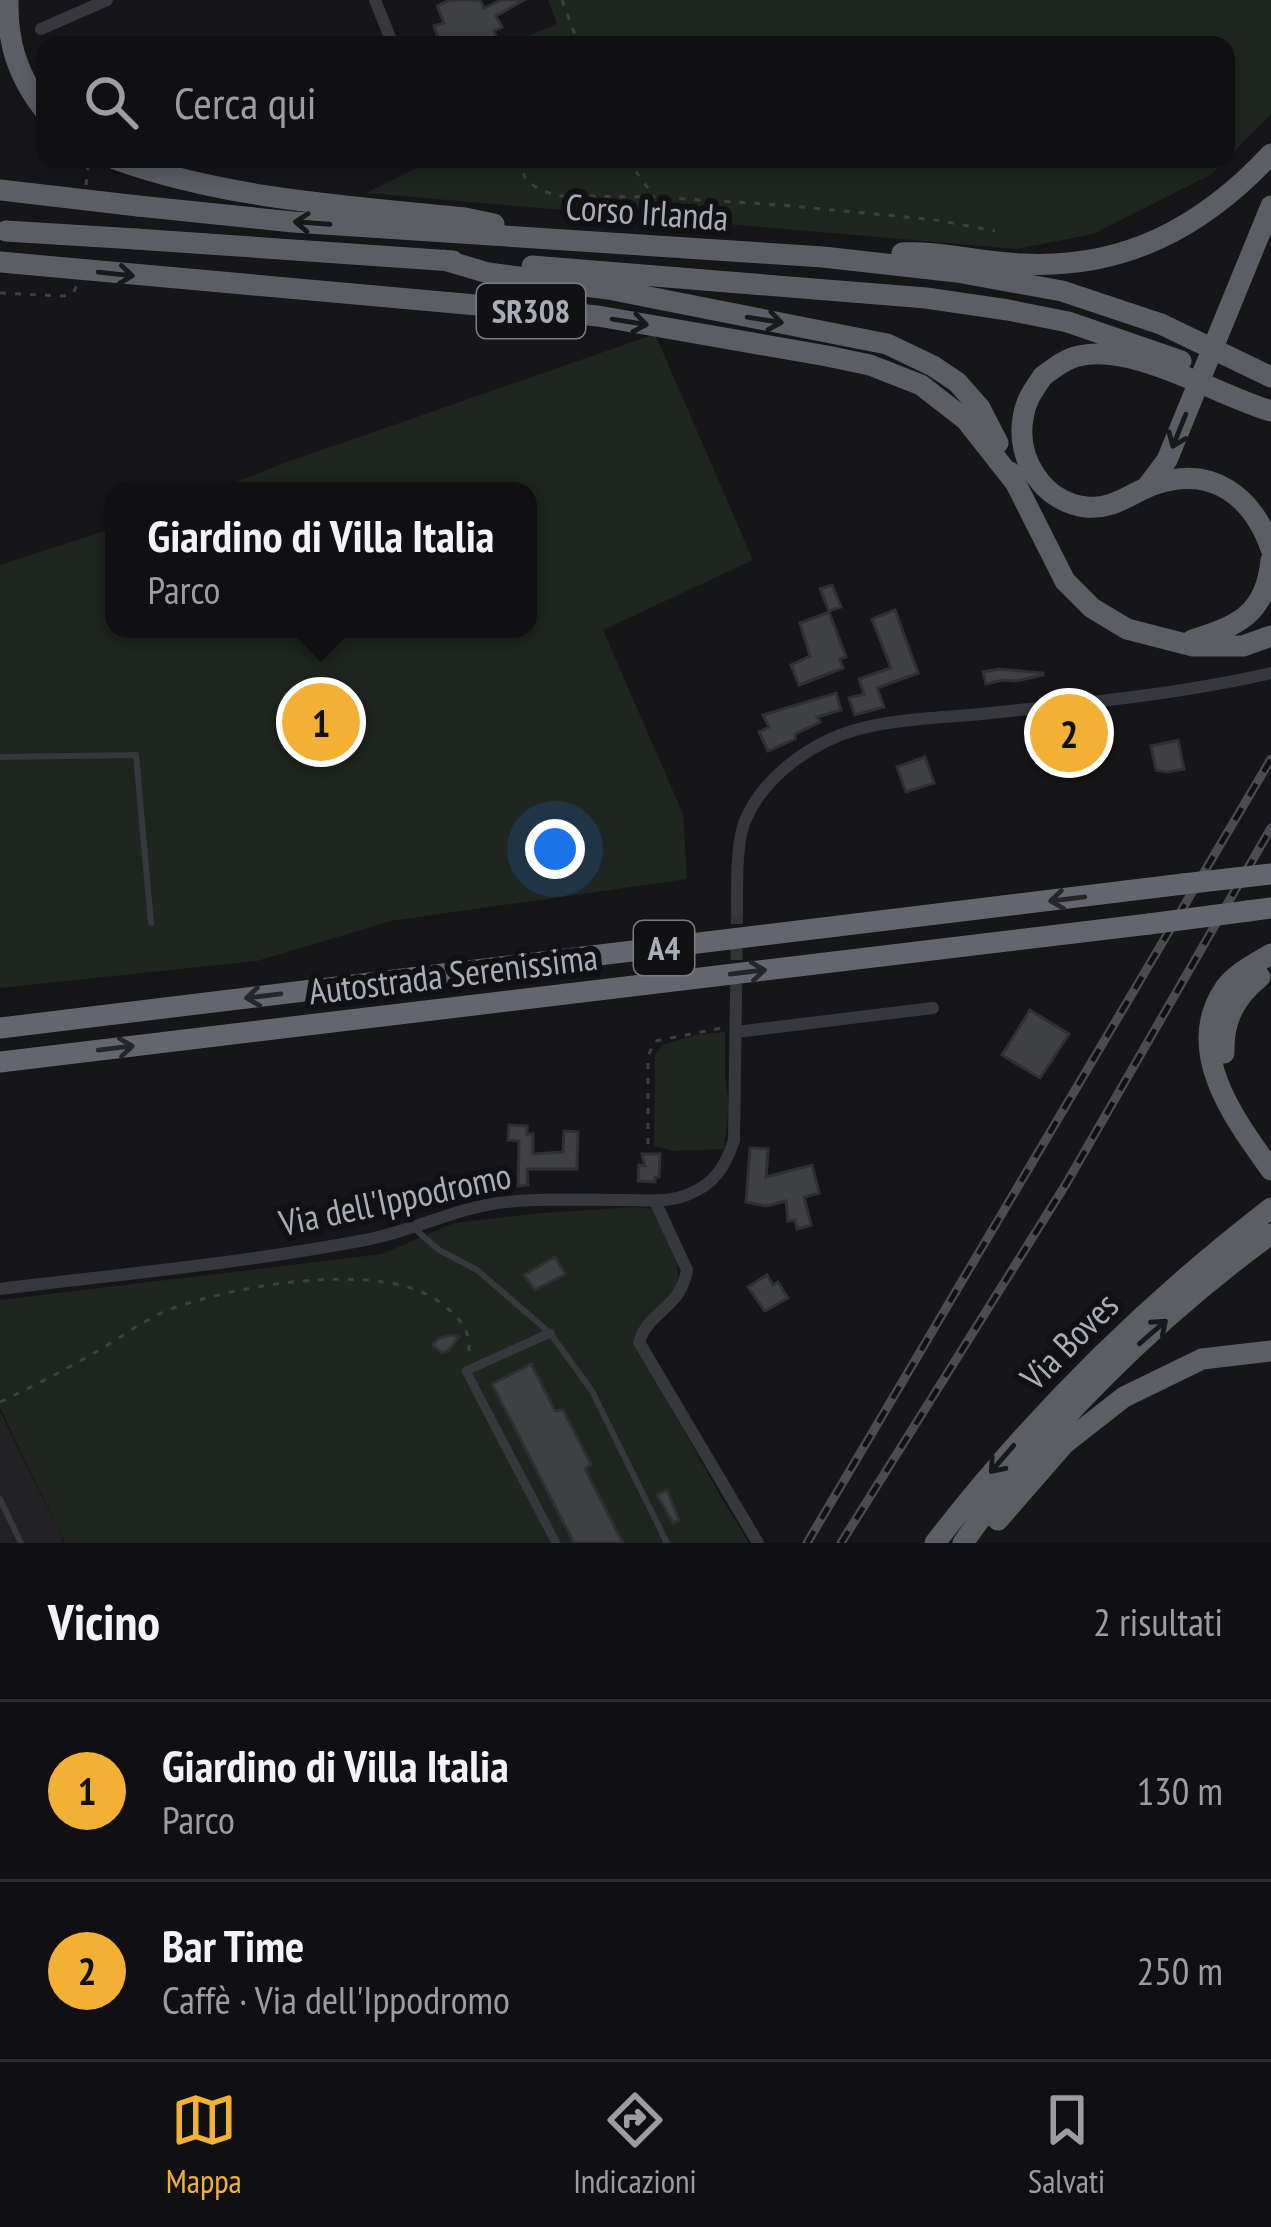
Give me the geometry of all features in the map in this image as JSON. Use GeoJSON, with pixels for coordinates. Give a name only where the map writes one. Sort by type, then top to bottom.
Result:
{"type":"FeatureCollection","features":[{"type":"Feature","properties":{"kind":"highway"},"geometry":{"type":"LineString","coordinates":[[8,0],[14,59],[36,96]]}},
{"type":"Feature","properties":{"kind":"highway"},"geometry":{"type":"LineString","coordinates":[[823,257],[914,252],[1023,264],[1073,263],[1144,247],[1233,193],[1271,154]]}},
{"type":"Feature","properties":{"kind":"highway","name":"SR308"},"geometry":{"type":"LineString","coordinates":[[140,168],[245,193],[465,218],[571,240]]}},
{"type":"Feature","properties":{"kind":"highway","name":"Corso Irlanda"},"geometry":{"type":"LineString","coordinates":[[0,190],[293,222],[823,257],[957,272],[1062,291],[1161,324],[1271,376]]}},
{"type":"Feature","properties":{"kind":"highway"},"geometry":{"type":"LineString","coordinates":[[1145,489],[1167,460],[1271,206]]}},
{"type":"Feature","properties":{"kind":"highway","name":"Corso Irlanda"},"geometry":{"type":"LineString","coordinates":[[2,231],[926,298],[1068,322],[1187,363],[1271,407]]}},
{"type":"Feature","properties":{"kind":"highway"},"geometry":{"type":"LineString","coordinates":[[444,260],[488,273],[608,289],[887,344],[957,382],[980,409],[1065,580],[1092,608],[1127,629],[1180,643],[1225,648],[1271,636]]}},
{"type":"Feature","properties":{"kind":"highway","name":"SR308"},"geometry":{"type":"LineString","coordinates":[[0,262],[598,316],[870,365],[921,385],[966,419],[1014,481]]}},
{"type":"Feature","properties":{"kind":"highway"},"geometry":{"type":"LineString","coordinates":[[1271,407],[1131,358],[1076,356],[1043,376],[1030,394],[1022,437],[1024,457],[1046,489],[1066,501],[1086,507],[1111,506],[1145,489],[1194,478],[1228,488],[1262,524],[1271,549]]}},
{"type":"Feature","properties":{"kind":"highway"},"geometry":{"type":"LineString","coordinates":[[1180,643],[1232,627],[1253,609],[1264,592],[1271,560]]}},
{"type":"Feature","properties":{"kind":"highway","name":"Autostrada Serenissima"},"geometry":{"type":"LineString","coordinates":[[0,1028],[1271,874]]}},
{"type":"Feature","properties":{"kind":"highway","name":"Autostrada Serenissima"},"geometry":{"type":"LineString","coordinates":[[0,1062],[1260,909]]}},
{"type":"Feature","properties":{"kind":"highway"},"geometry":{"type":"LineString","coordinates":[[1261,1142],[1223,1098],[1209,1042],[1214,1013],[1226,986],[1271,954]]}},
{"type":"Feature","properties":{"kind":"highway"},"geometry":{"type":"LineString","coordinates":[[1271,970],[1239,994],[1223,1040],[1224,1066],[1271,1170]]}},
{"type":"Feature","properties":{"kind":"highway"},"geometry":{"type":"LineString","coordinates":[[0,1014],[145,1010]]}},
{"type":"Feature","properties":{"kind":"highway"},"geometry":{"type":"LineString","coordinates":[[1149,1308],[1189,1256],[1271,1191]]}},
{"type":"Feature","properties":{"kind":"highway","name":"Via Boves"},"geometry":{"type":"LineString","coordinates":[[935,1543],[1030,1427],[1149,1308],[1271,1208]]}},
{"type":"Feature","properties":{"kind":"highway","name":"Via Boves"},"geometry":{"type":"LineString","coordinates":[[962,1543],[1103,1376],[1271,1234]]}},
{"type":"Feature","properties":{"kind":"highway","name":"Via Boves"},"geometry":{"type":"LineString","coordinates":[[977,1543],[1064,1444],[1124,1397],[1202,1359],[1271,1351]]}},
{"type":"Feature","properties":{"kind":"street"},"geometry":{"type":"LineString","coordinates":[[41,29],[106,0]]}},
{"type":"Feature","properties":{"kind":"street"},"geometry":{"type":"LineString","coordinates":[[375,0],[389,36]]}},
{"type":"Feature","properties":{"kind":"street"},"geometry":{"type":"LineString","coordinates":[[737,911],[752,808],[761,794],[785,767],[853,731],[1177,692],[1271,673]]}},
{"type":"Feature","properties":{"kind":"street","name":"Via dell'Ippodromo"},"geometry":{"type":"LineString","coordinates":[[0,1289],[285,1255],[378,1238],[497,1203],[655,1201],[691,1194],[712,1181],[727,1162],[734,1140],[736,996]]}},
{"type":"Feature","properties":{"kind":"street"},"geometry":{"type":"LineString","coordinates":[[736,1029],[933,1008]]}},
{"type":"Feature","properties":{"kind":"street"},"geometry":{"type":"LineString","coordinates":[[655,1201],[687,1270],[680,1295],[643,1331],[639,1342],[758,1543]]}},
{"type":"Feature","properties":{"kind":"street"},"geometry":{"type":"LineString","coordinates":[[550,1333],[466,1371],[556,1543]]}},
{"type":"Feature","properties":{"kind":"lane"},"geometry":{"type":"LineString","coordinates":[[0,757],[136,755],[151,923]]}},
{"type":"Feature","properties":{"kind":"lane"},"geometry":{"type":"LineString","coordinates":[[413,1226],[439,1250],[478,1270],[550,1333],[592,1391],[667,1543]]}},
{"type":"Feature","properties":{"kind":"lane"},"geometry":{"type":"LineString","coordinates":[[0,1499],[22,1543]]}},
{"type":"Feature","properties":{"kind":"path"},"geometry":{"type":"LineString","coordinates":[[562,0],[576,36]]}},
{"type":"Feature","properties":{"kind":"path"},"geometry":{"type":"LineString","coordinates":[[521,168],[526,180],[560,196],[655,196],[936,220],[995,231]]}},
{"type":"Feature","properties":{"kind":"path"},"geometry":{"type":"LineString","coordinates":[[634,168],[655,196]]}},
{"type":"Feature","properties":{"kind":"path"},"geometry":{"type":"LineString","coordinates":[[0,293],[64,296],[73,293],[77,276]]}},
{"type":"Feature","properties":{"kind":"path"},"geometry":{"type":"LineString","coordinates":[[648,1144],[648,1056],[655,1041],[736,1029]]}},
{"type":"Feature","properties":{"kind":"path"},"geometry":{"type":"LineString","coordinates":[[0,1402],[78,1363],[166,1310],[242,1288],[307,1281],[357,1280],[429,1294],[459,1317],[472,1340],[466,1371]]}},
{"type":"Feature","properties":{"kind":"shaded area"},"geometry":{"type":"Polygon","coordinates":[[[548,0],[1271,0],[1271,114],[1235,151],[1235,36],[527,36],[557,24],[548,0]]]}},
{"type":"Feature","properties":{"kind":"shaded area"},"geometry":{"type":"Polygon","coordinates":[[[417,168],[1218,168],[1093,234],[1016,249],[366,193],[417,168]]]}},
{"type":"Feature","properties":{"kind":"shaded area"},"geometry":{"type":"Polygon","coordinates":[[[655,334],[753,560],[603,630],[683,814],[687,879],[391,921],[257,961],[0,988],[0,565],[105,531],[105,638],[537,638],[537,482],[235,482],[655,334]]]}},
{"type":"Feature","properties":{"kind":"shaded area"},"geometry":{"type":"Polygon","coordinates":[[[725,1032],[729,1105],[724,1149],[674,1151],[654,1146],[655,1055],[662,1045],[725,1032]]]}},
{"type":"Feature","properties":{"kind":"shaded area"},"geometry":{"type":"Polygon","coordinates":[[[653,1209],[678,1273],[674,1293],[634,1336],[637,1347],[749,1543],[65,1543],[0,1408],[0,1300],[382,1254],[454,1223],[653,1209]]]}},
{"type":"Feature","properties":{"kind":"shaded area"},"geometry":{"type":"Polygon","coordinates":[[[0,1411],[61,1535],[63,1543],[0,1543],[0,1411]]]}},
{"type":"Feature","properties":{"kind":"building"},"geometry":{"type":"Polygon","coordinates":[[[450,0],[480,0],[484,8],[502,0],[524,0],[496,16],[502,27],[494,31],[496,36],[438,36],[434,26],[444,23],[437,6],[450,0]]]}},
{"type":"Feature","properties":{"kind":"building"},"geometry":{"type":"Polygon","coordinates":[[[832,585],[841,607],[829,611],[820,589],[832,585]]]}},
{"type":"Feature","properties":{"kind":"building"},"geometry":{"type":"Polygon","coordinates":[[[895,610],[918,673],[877,688],[884,707],[855,715],[849,698],[864,694],[859,679],[891,668],[872,619],[895,610]]]}},
{"type":"Feature","properties":{"kind":"building"},"geometry":{"type":"Polygon","coordinates":[[[829,612],[846,657],[840,659],[843,668],[799,685],[791,665],[810,656],[800,623],[829,612]]]}},
{"type":"Feature","properties":{"kind":"building"},"geometry":{"type":"Polygon","coordinates":[[[999,669],[1043,675],[986,684],[983,672],[999,669]]]}},
{"type":"Feature","properties":{"kind":"building"},"geometry":{"type":"Polygon","coordinates":[[[836,693],[841,710],[817,717],[820,722],[768,751],[759,732],[769,727],[763,715],[836,693]]]}},
{"type":"Feature","properties":{"kind":"building"},"geometry":{"type":"Polygon","coordinates":[[[1178,740],[1184,769],[1156,770],[1151,746],[1178,740]]]}},
{"type":"Feature","properties":{"kind":"building"},"geometry":{"type":"Polygon","coordinates":[[[925,757],[934,783],[906,792],[897,767],[925,757]]]}},
{"type":"Feature","properties":{"kind":"building"},"geometry":{"type":"Polygon","coordinates":[[[1030,1010],[1069,1034],[1040,1078],[1002,1055],[1030,1010]]]}},
{"type":"Feature","properties":{"kind":"building"},"geometry":{"type":"Polygon","coordinates":[[[509,1125],[527,1126],[527,1134],[533,1134],[533,1154],[563,1152],[564,1131],[578,1132],[577,1169],[527,1169],[528,1185],[518,1186],[519,1141],[508,1140],[509,1125]]]}},
{"type":"Feature","properties":{"kind":"building"},"geometry":{"type":"Polygon","coordinates":[[[750,1148],[768,1149],[766,1177],[812,1165],[819,1193],[804,1197],[811,1225],[797,1229],[795,1220],[788,1221],[786,1201],[766,1206],[746,1202],[750,1148]]]}},
{"type":"Feature","properties":{"kind":"building"},"geometry":{"type":"Polygon","coordinates":[[[642,1154],[660,1154],[655,1182],[638,1181],[639,1165],[645,1166],[642,1154]]]}},
{"type":"Feature","properties":{"kind":"building"},"geometry":{"type":"Polygon","coordinates":[[[555,1257],[565,1274],[535,1290],[524,1275],[555,1257]]]}},
{"type":"Feature","properties":{"kind":"building"},"geometry":{"type":"Polygon","coordinates":[[[767,1275],[788,1298],[765,1311],[748,1287],[767,1275]]]}},
{"type":"Feature","properties":{"kind":"building"},"geometry":{"type":"Polygon","coordinates":[[[459,1337],[448,1351],[442,1353],[433,1345],[439,1338],[459,1337]]]}},
{"type":"Feature","properties":{"kind":"building"},"geometry":{"type":"Polygon","coordinates":[[[531,1364],[555,1411],[563,1410],[591,1464],[585,1469],[623,1543],[574,1543],[492,1384],[531,1364]]]}},
{"type":"Feature","properties":{"kind":"building"},"geometry":{"type":"Polygon","coordinates":[[[667,1490],[679,1520],[673,1523],[657,1495],[667,1490]]]}},
{"type":"Feature","properties":{"kind":"tunnel"},"geometry":{"type":"LineString","coordinates":[[736,996],[737,911]]}},
{"type":"Feature","properties":{"kind":"railway"},"geometry":{"type":"LineString","coordinates":[[807,1543],[1271,759]]}},
{"type":"Feature","properties":{"kind":"railway"},"geometry":{"type":"LineString","coordinates":[[841,1543],[1066,1184],[1271,828]]}},
{"type":"Feature","properties":{"kind":"place","name":"Giardino di Villa Italia"},"geometry":{"type":"Point","coordinates":[321,722]}},
{"type":"Feature","properties":{"kind":"place","name":"Bar Time"},"geometry":{"type":"Point","coordinates":[1069,733]}}]}
